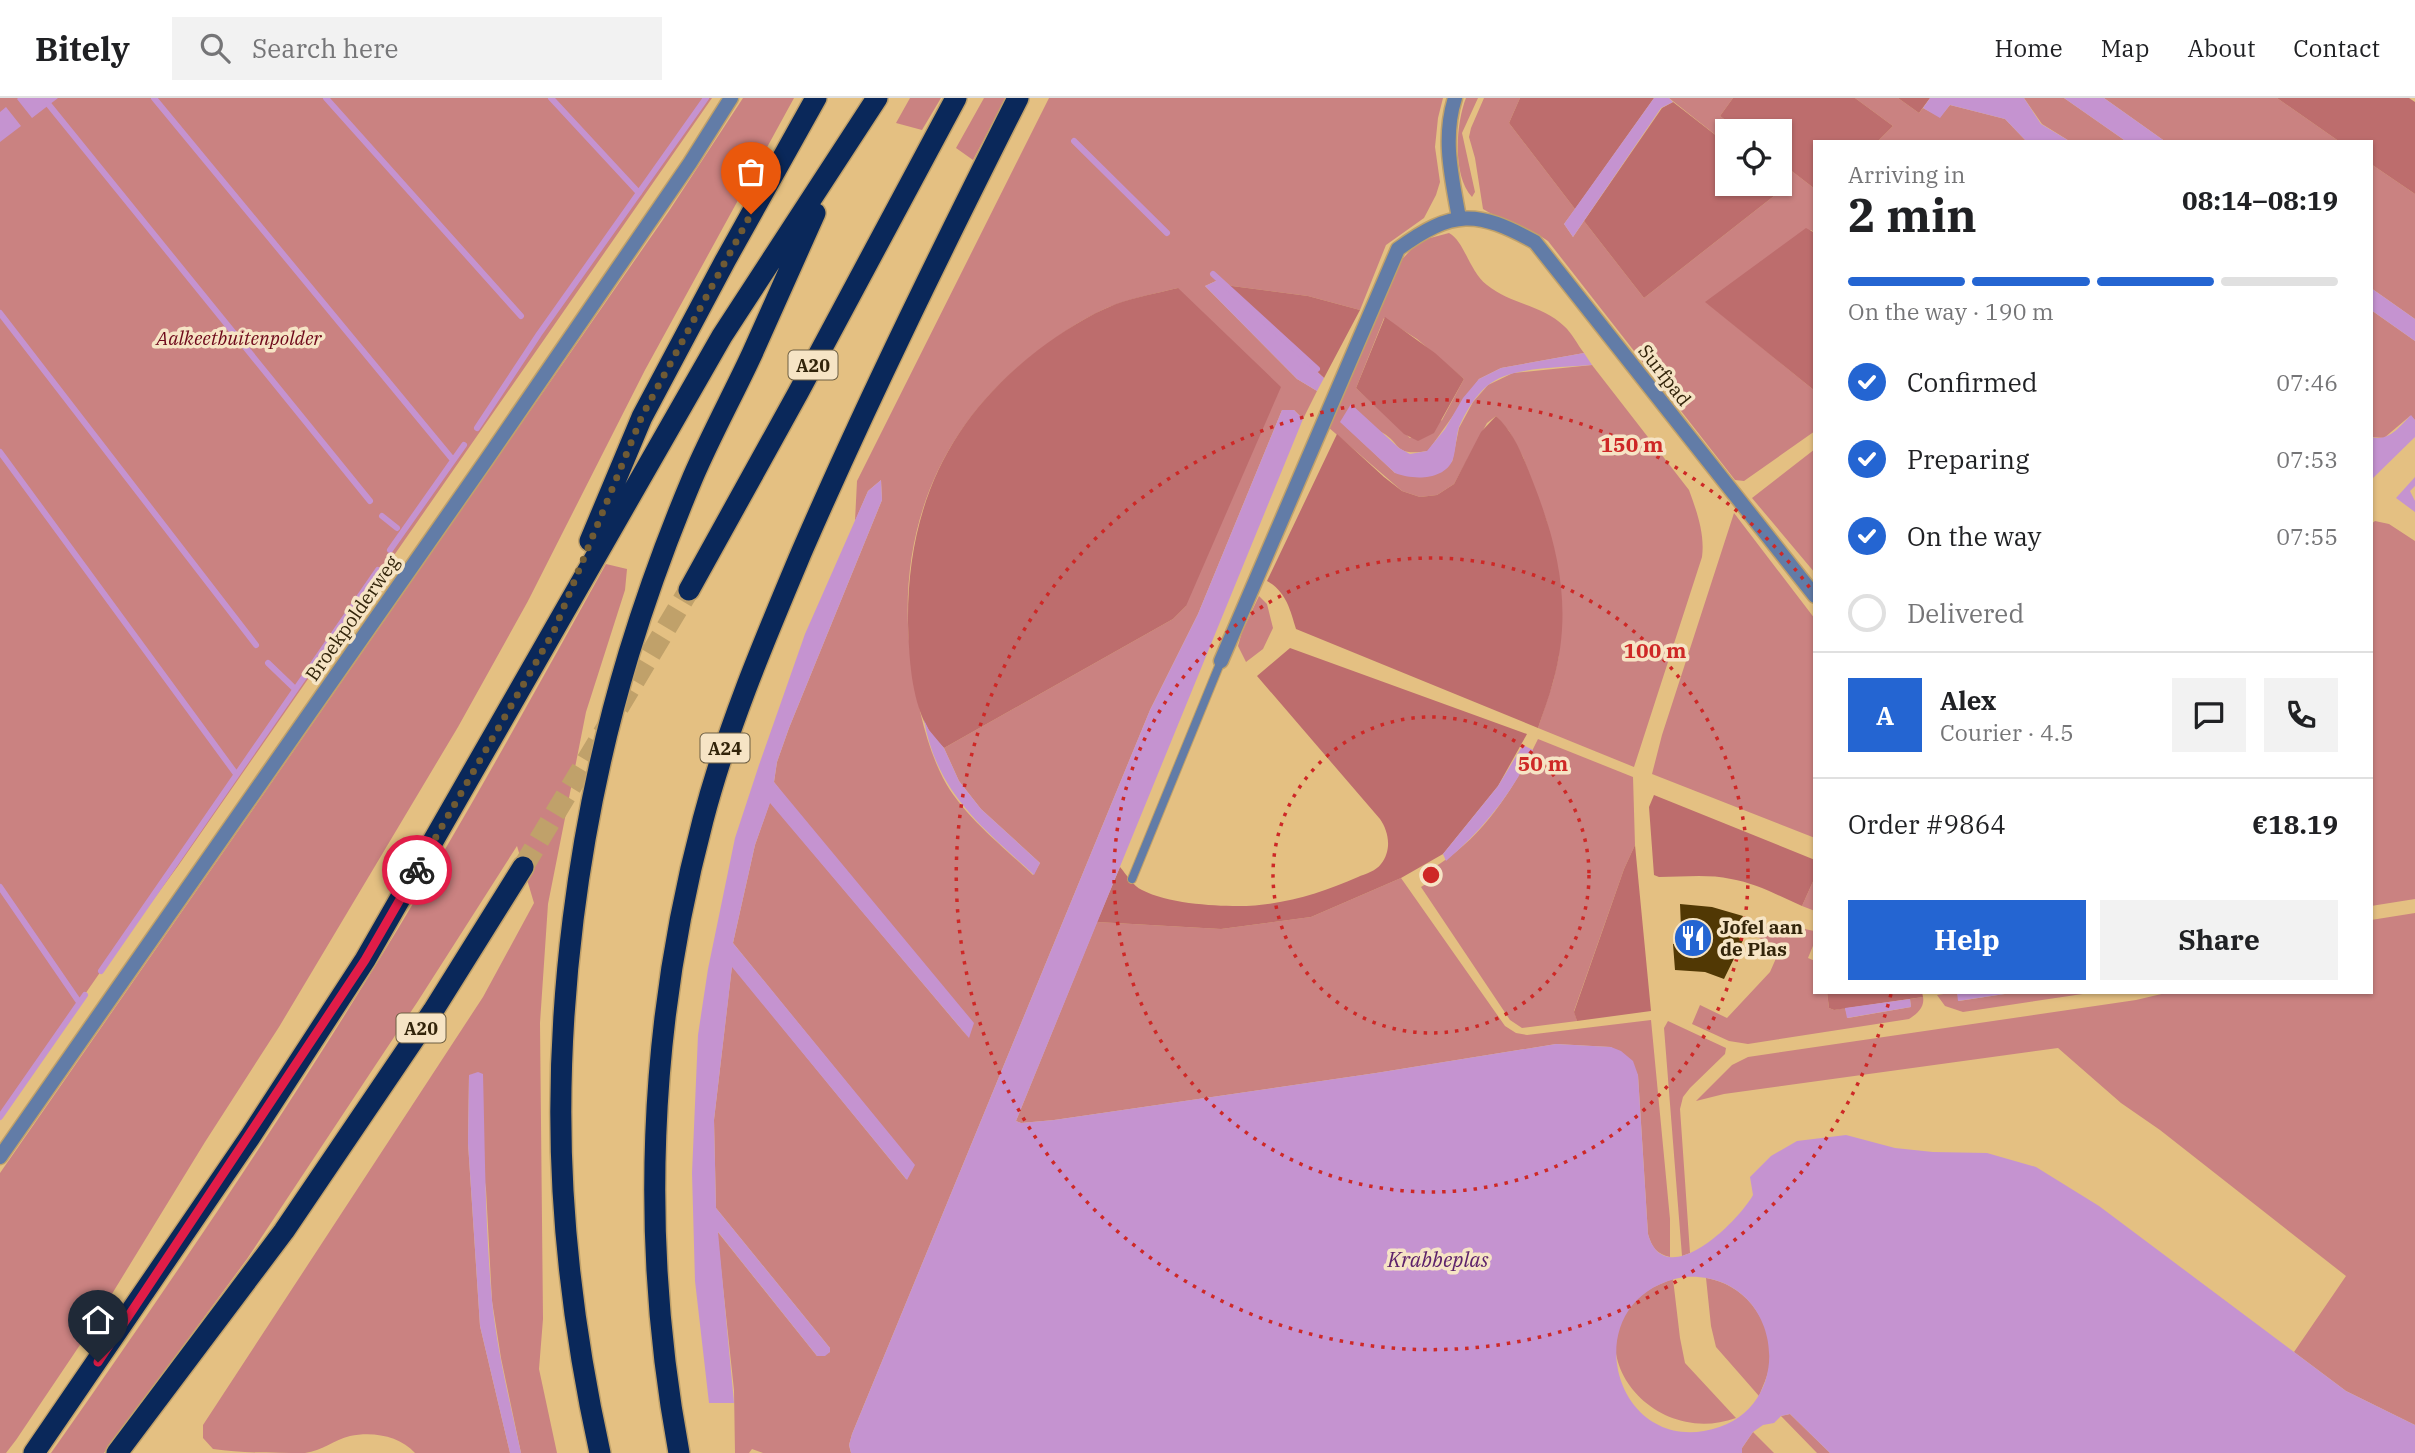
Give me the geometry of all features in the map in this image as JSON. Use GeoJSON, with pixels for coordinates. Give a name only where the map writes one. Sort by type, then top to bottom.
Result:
{"type":"FeatureCollection","features":[{"type":"Feature","properties":{"kind":"highway"},"geometry":{"type":"LineString","coordinates":[[554,631],[642,416],[816,98]]}},
{"type":"Feature","properties":{"kind":"highway"},"geometry":{"type":"LineString","coordinates":[[34,1453],[250,1137],[365,960],[722,336],[877,98]]}},
{"type":"Feature","properties":{"kind":"highway","name":"A20"},"geometry":{"type":"LineString","coordinates":[[689,590],[956,98]]}},
{"type":"Feature","properties":{"kind":"highway","name":"A24"},"geometry":{"type":"LineString","coordinates":[[679,1453],[666,1372],[659,1300],[654,1217],[655,1130],[660,1058],[673,960],[703,818],[764,641],[817,517],[898,340],[1018,98]]}},
{"type":"Feature","properties":{"kind":"highway"},"geometry":{"type":"LineString","coordinates":[[600,1453],[585,1385],[575,1308],[563,1192],[561,1114],[572,934],[588,822],[606,736],[629,651],[693,477],[846,147]]}},
{"type":"Feature","properties":{"kind":"highway","name":"A20"},"geometry":{"type":"LineString","coordinates":[[117,1453],[292,1220],[433,1010],[523,867]]}},
{"type":"Feature","properties":{"kind":"street","name":"Broekpolderweg"},"geometry":{"type":"LineString","coordinates":[[0,1157],[495,447],[690,163],[731,98]]}},
{"type":"Feature","properties":{"kind":"street"},"geometry":{"type":"LineString","coordinates":[[1455,98],[1448,130],[1449,159],[1459,218]]}},
{"type":"Feature","properties":{"kind":"street","name":"Surfpad"},"geometry":{"type":"LineString","coordinates":[[1221,662],[1398,249],[1425,230],[1459,218],[1478,217],[1508,227],[1535,242],[1813,593]]}},
{"type":"Feature","properties":{"kind":"lane"},"geometry":{"type":"LineString","coordinates":[[1132,879],[1221,662]]}},
{"type":"Feature","properties":{"kind":"green space","name":"Aalkeetbuitenpolder"},"geometry":{"type":"Polygon","coordinates":[[[0,98],[712,98],[178,866],[0,1117],[0,98]]]}},
{"type":"Feature","properties":{"kind":"green space"},"geometry":{"type":"Polygon","coordinates":[[[743,98],[794,98],[645,370],[528,601],[458,727],[279,1027],[88,1333],[16,1440],[6,1453],[0,1453],[0,1173],[669,211],[743,98]]]}},
{"type":"Feature","properties":{"kind":"green space"},"geometry":{"type":"Polygon","coordinates":[[[910,98],[941,98],[922,130],[896,123],[910,98]]]}},
{"type":"Feature","properties":{"kind":"green space"},"geometry":{"type":"Polygon","coordinates":[[[984,98],[1006,98],[973,160],[956,148],[984,98]]]}},
{"type":"Feature","properties":{"kind":"green space"},"geometry":{"type":"Polygon","coordinates":[[[1049,98],[1443,98],[1435,147],[1440,182],[1436,195],[1424,218],[1386,245],[1360,310],[1308,296],[1232,286],[1218,280],[1205,286],[1297,379],[1317,391],[1303,419],[1294,410],[1282,410],[1198,614],[1150,710],[852,1434],[849,1445],[851,1453],[763,1453],[752,1449],[749,1453],[735,1453],[734,1390],[717,1231],[817,1356],[830,1352],[830,1348],[716,1208],[714,1120],[732,966],[906,1179],[914,1165],[733,943],[755,845],[770,802],[968,1037],[774,782],[777,762],[789,728],[882,500],[881,480],[868,491],[855,521],[857,481],[1049,98]],[[1178,288],[1147,295],[1096,313],[1048,343],[1004,380],[974,413],[949,449],[931,487],[918,528],[910,570],[908,615],[913,676],[931,751],[943,778],[961,805],[1033,875],[1040,863],[981,809],[959,781],[944,748],[1173,619],[1186,606],[1178,288]]]}},
{"type":"Feature","properties":{"kind":"green space"},"geometry":{"type":"Polygon","coordinates":[[[1466,98],[1478,98],[1462,133],[1475,192],[1472,197],[1461,176],[1458,149],[1460,121],[1466,98]]]}},
{"type":"Feature","properties":{"kind":"green space"},"geometry":{"type":"Polygon","coordinates":[[[1484,98],[1520,98],[1509,123],[1575,209],[1564,224],[1573,237],[1584,221],[1644,298],[1774,196],[1792,196],[1792,171],[1813,187],[1813,232],[1811,230],[1706,302],[1813,389],[1813,432],[1744,481],[1735,480],[1548,241],[1483,209],[1469,137],[1484,98]]]}},
{"type":"Feature","properties":{"kind":"green space"},"geometry":{"type":"Polygon","coordinates":[[[1669,98],[1733,98],[1720,116],[1724,119],[1715,119],[1715,134],[1669,98]]]}},
{"type":"Feature","properties":{"kind":"green space"},"geometry":{"type":"Polygon","coordinates":[[[1855,98],[1898,98],[1919,113],[1923,108],[1940,117],[1950,105],[2005,119],[2025,140],[1879,140],[1893,126],[1855,98]]]}},
{"type":"Feature","properties":{"kind":"green space"},"geometry":{"type":"Polygon","coordinates":[[[2024,98],[2064,98],[2124,140],[2068,140],[2042,124],[2024,98]]]}},
{"type":"Feature","properties":{"kind":"green space"},"geometry":{"type":"Polygon","coordinates":[[[2104,98],[2277,98],[2337,140],[2163,140],[2104,98]]]}},
{"type":"Feature","properties":{"kind":"green space"},"geometry":{"type":"Polygon","coordinates":[[[2373,165],[2415,194],[2415,319],[2373,289],[2373,165]]]}},
{"type":"Feature","properties":{"kind":"green space"},"geometry":{"type":"Polygon","coordinates":[[[1449,233],[1459,243],[1487,285],[1556,319],[1570,332],[1584,353],[1501,368],[1479,379],[1428,451],[1408,452],[1379,431],[1341,422],[1395,473],[1452,462],[1459,428],[1473,402],[1488,385],[1513,373],[1592,365],[1689,490],[1701,531],[1702,557],[1634,767],[1538,728],[1559,655],[1547,522],[1523,457],[1509,431],[1496,416],[1487,423],[1454,484],[1437,495],[1420,497],[1402,491],[1328,427],[1394,268],[1419,241],[1449,233]],[[1384,318],[1356,388],[1410,438],[1442,420],[1464,379],[1417,339],[1384,318]]]}},
{"type":"Feature","properties":{"kind":"green space"},"geometry":{"type":"Polygon","coordinates":[[[2373,311],[2415,341],[2415,420],[2410,416],[2384,438],[2373,437],[2373,311]]]}},
{"type":"Feature","properties":{"kind":"green space"},"geometry":{"type":"Polygon","coordinates":[[[1813,451],[1813,571],[1752,498],[1813,451]]]}},
{"type":"Feature","properties":{"kind":"green space"},"geometry":{"type":"Polygon","coordinates":[[[1734,513],[1813,616],[1813,837],[1652,774],[1662,735],[1734,513]]]}},
{"type":"Feature","properties":{"kind":"green space"},"geometry":{"type":"Polygon","coordinates":[[[2373,522],[2389,524],[2415,541],[2415,899],[2373,906],[2373,522]]]}},
{"type":"Feature","properties":{"kind":"green space"},"geometry":{"type":"Polygon","coordinates":[[[606,564],[627,569],[625,590],[586,712],[548,904],[540,1023],[543,1319],[539,1369],[557,1453],[521,1453],[492,1301],[486,1189],[469,1075],[468,1143],[480,1326],[510,1453],[415,1453],[402,1442],[386,1436],[368,1434],[350,1436],[305,1453],[213,1449],[203,1438],[203,1425],[483,997],[534,903],[517,846],[247,1259],[104,1453],[51,1453],[230,1193],[358,994],[504,747],[606,564]]]}},
{"type":"Feature","properties":{"kind":"green space"},"geometry":{"type":"Polygon","coordinates":[[[1259,596],[1267,604],[1273,628],[1263,649],[1246,662],[1238,646],[1259,596]]]}},
{"type":"Feature","properties":{"kind":"green space"},"geometry":{"type":"Polygon","coordinates":[[[1538,739],[1633,777],[1635,845],[1574,1011],[1577,1021],[1522,1028],[1510,1020],[1421,887],[1429,882],[1424,873],[1461,848],[1492,816],[1517,779],[1538,739]]]}},
{"type":"Feature","properties":{"kind":"green space"},"geometry":{"type":"Polygon","coordinates":[[[1401,878],[1505,1026],[1516,1033],[1527,1035],[1651,1020],[1670,1219],[1670,1257],[1656,1250],[1648,1234],[1638,1075],[1611,1047],[1556,1044],[1054,1120],[1021,1123],[1016,1121],[1097,922],[1221,929],[1311,917],[1401,878]]]}},
{"type":"Feature","properties":{"kind":"green space"},"geometry":{"type":"Polygon","coordinates":[[[1813,881],[1813,910],[1802,906],[1813,881]]]}},
{"type":"Feature","properties":{"kind":"green space"},"geometry":{"type":"Polygon","coordinates":[[[2415,913],[2415,1425],[2346,1391],[2294,1352],[2346,1276],[2160,1130],[2121,1103],[2058,1048],[1724,1094],[1696,1101],[1732,1065],[1748,1057],[2162,994],[2373,994],[2373,920],[2415,913]]]}},
{"type":"Feature","properties":{"kind":"green space"},"geometry":{"type":"Polygon","coordinates":[[[1757,922],[1787,932],[1791,926],[1813,931],[1813,946],[1808,958],[1813,960],[1813,994],[1827,994],[1829,1008],[1845,1008],[1848,1018],[1911,1007],[1910,999],[1923,997],[1922,1007],[1909,1019],[1748,1044],[1729,1041],[1692,1024],[1700,1005],[1727,1018],[1770,972],[1781,947],[1752,935],[1757,922]]]}},
{"type":"Feature","properties":{"kind":"green space"},"geometry":{"type":"Polygon","coordinates":[[[1957,994],[1959,1001],[2005,994],[2083,994],[1963,1012],[1945,1006],[1937,995],[1957,994]]]}},
{"type":"Feature","properties":{"kind":"green space"},"geometry":{"type":"Polygon","coordinates":[[[1668,1021],[1726,1048],[1725,1054],[1683,1097],[1680,1109],[1690,1253],[1682,1256],[1664,1028],[1668,1021]]]}},
{"type":"Feature","properties":{"kind":"green space"},"geometry":{"type":"Polygon","coordinates":[[[1706,1278],[1720,1282],[1743,1296],[1761,1318],[1766,1330],[1770,1358],[1768,1373],[1759,1396],[1716,1347],[1706,1278]]]}},
{"type":"Feature","properties":{"kind":"green space"},"geometry":{"type":"Polygon","coordinates":[[[1673,1279],[1685,1363],[1736,1418],[1701,1424],[1669,1417],[1642,1400],[1624,1376],[1616,1349],[1619,1322],[1638,1298],[1673,1279]]]}},
{"type":"Feature","properties":{"kind":"green space"},"geometry":{"type":"Polygon","coordinates":[[[1790,1414],[1830,1453],[1817,1453],[1781,1416],[1790,1414]]]}},
{"type":"Feature","properties":{"kind":"green space"},"geometry":{"type":"Polygon","coordinates":[[[1753,1432],[1774,1453],[1742,1453],[1742,1448],[1753,1432]]]}},
{"type":"Feature","properties":{"kind":"shaded area"},"geometry":{"type":"Polygon","coordinates":[[[1520,98],[1654,98],[1575,209],[1509,123],[1520,98]]]}},
{"type":"Feature","properties":{"kind":"shaded area"},"geometry":{"type":"Polygon","coordinates":[[[1733,98],[1855,98],[1893,126],[1879,140],[1813,140],[1813,187],[1792,171],[1792,119],[1724,119],[1720,116],[1733,98]]]}},
{"type":"Feature","properties":{"kind":"shaded area"},"geometry":{"type":"Polygon","coordinates":[[[1898,98],[1930,98],[1919,113],[1898,98]]]}},
{"type":"Feature","properties":{"kind":"shaded area"},"geometry":{"type":"Polygon","coordinates":[[[2277,98],[2409,98],[2415,102],[2415,194],[2373,165],[2373,140],[2337,140],[2277,98]]]}},
{"type":"Feature","properties":{"kind":"shaded area"},"geometry":{"type":"Polygon","coordinates":[[[1673,102],[1715,135],[1715,196],[1774,196],[1644,298],[1584,221],[1662,108],[1673,102]]]}},
{"type":"Feature","properties":{"kind":"shaded area"},"geometry":{"type":"Polygon","coordinates":[[[1806,228],[1813,232],[1813,389],[1705,302],[1806,228]]]}},
{"type":"Feature","properties":{"kind":"shaded area"},"geometry":{"type":"Polygon","coordinates":[[[1218,280],[1232,286],[1308,296],[1360,310],[1324,378],[1218,280]]]}},
{"type":"Feature","properties":{"kind":"shaded area"},"geometry":{"type":"Polygon","coordinates":[[[1178,288],[1281,387],[1186,606],[1173,619],[944,748],[929,730],[917,703],[910,662],[908,623],[915,542],[925,505],[939,470],[957,437],[979,406],[1006,377],[1038,350],[1076,324],[1106,308],[1178,288]]]}},
{"type":"Feature","properties":{"kind":"shaded area"},"geometry":{"type":"Polygon","coordinates":[[[1385,317],[1435,353],[1464,379],[1434,433],[1418,441],[1404,434],[1356,388],[1385,317]]]}},
{"type":"Feature","properties":{"kind":"shaded area"},"geometry":{"type":"Polygon","coordinates":[[[1496,416],[1514,438],[1530,473],[1550,531],[1560,580],[1562,630],[1559,656],[1538,728],[1296,629],[1283,596],[1267,581],[1337,434],[1402,491],[1420,497],[1437,495],[1454,484],[1481,432],[1496,416]]]}},
{"type":"Feature","properties":{"kind":"shaded area"},"geometry":{"type":"Polygon","coordinates":[[[1290,648],[1527,734],[1498,786],[1443,854],[1401,878],[1311,917],[1221,929],[1097,922],[1120,867],[1136,886],[1164,898],[1189,903],[1238,906],[1269,904],[1314,894],[1370,872],[1381,864],[1387,853],[1388,841],[1380,819],[1257,676],[1290,648]]]}},
{"type":"Feature","properties":{"kind":"shaded area"},"geometry":{"type":"Polygon","coordinates":[[[1654,795],[1813,859],[1813,881],[1802,906],[1740,881],[1713,877],[1654,875],[1649,807],[1654,795]]]}},
{"type":"Feature","properties":{"kind":"shaded area"},"geometry":{"type":"Polygon","coordinates":[[[1635,845],[1651,1011],[1577,1021],[1574,1012],[1635,845]]]}},
{"type":"Feature","properties":{"kind":"shaded area"},"geometry":{"type":"Polygon","coordinates":[[[1827,994],[1922,994],[1923,997],[1834,1010],[1829,1008],[1827,994]]]}},
{"type":"Feature","properties":{"kind":"water"},"geometry":{"type":"Polygon","coordinates":[[[18,98],[58,98],[32,118],[18,98]]]}},
{"type":"Feature","properties":{"kind":"water"},"geometry":{"type":"Polygon","coordinates":[[[1654,98],[1669,98],[1673,102],[1661,108],[1573,237],[1564,224],[1654,98]]]}},
{"type":"Feature","properties":{"kind":"water"},"geometry":{"type":"Polygon","coordinates":[[[1930,98],[2024,98],[2041,124],[2068,140],[2025,140],[2005,119],[1950,105],[1940,118],[1923,108],[1930,98]]]}},
{"type":"Feature","properties":{"kind":"water"},"geometry":{"type":"Polygon","coordinates":[[[2064,98],[2104,98],[2163,140],[2124,140],[2064,98]]]}},
{"type":"Feature","properties":{"kind":"water"},"geometry":{"type":"Polygon","coordinates":[[[6,107],[21,126],[0,142],[0,112],[6,107]]]}},
{"type":"Feature","properties":{"kind":"water"},"geometry":{"type":"Polygon","coordinates":[[[1218,280],[1324,378],[1317,391],[1297,379],[1205,286],[1218,280]]]}},
{"type":"Feature","properties":{"kind":"water"},"geometry":{"type":"Polygon","coordinates":[[[2373,289],[2415,319],[2415,341],[2373,311],[2373,289]]]}},
{"type":"Feature","properties":{"kind":"water"},"geometry":{"type":"Polygon","coordinates":[[[1584,353],[1592,365],[1522,371],[1497,379],[1487,386],[1474,400],[1461,422],[1449,466],[1436,475],[1410,477],[1395,473],[1340,422],[1351,404],[1399,448],[1410,454],[1427,451],[1479,379],[1501,368],[1584,353]]]}},
{"type":"Feature","properties":{"kind":"water","name":"Krabbeplas"},"geometry":{"type":"Polygon","coordinates":[[[1282,410],[1294,410],[1303,419],[1016,1121],[1021,1123],[1054,1120],[1556,1044],[1611,1047],[1633,1061],[1638,1075],[1648,1234],[1657,1251],[1669,1257],[1685,1255],[1718,1235],[1753,1195],[1750,1177],[1771,1156],[1797,1141],[1846,1135],[1895,1148],[1987,1153],[2036,1167],[2099,1206],[2346,1391],[2415,1425],[2415,1453],[1830,1453],[1790,1414],[1781,1416],[1774,1423],[1763,1425],[1753,1432],[1742,1448],[1742,1453],[851,1453],[849,1445],[852,1434],[1150,710],[1198,614],[1282,410]],[[1684,1277],[1650,1290],[1628,1311],[1618,1338],[1618,1367],[1627,1394],[1645,1416],[1671,1430],[1704,1431],[1735,1420],[1756,1399],[1767,1373],[1769,1345],[1761,1318],[1744,1296],[1718,1281],[1684,1277]]]}},
{"type":"Feature","properties":{"kind":"water"},"geometry":{"type":"Polygon","coordinates":[[[2411,415],[2415,420],[2415,437],[2373,478],[2373,437],[2383,437],[2398,429],[2411,415]]]}},
{"type":"Feature","properties":{"kind":"water"},"geometry":{"type":"Polygon","coordinates":[[[2415,477],[2415,486],[2410,491],[2415,501],[2415,512],[2396,498],[2415,477]]]}},
{"type":"Feature","properties":{"kind":"water"},"geometry":{"type":"Polygon","coordinates":[[[881,480],[882,500],[789,728],[777,762],[774,782],[974,1023],[969,1038],[770,803],[755,845],[733,943],[915,1165],[907,1180],[732,967],[714,1120],[716,1208],[830,1348],[830,1352],[825,1356],[817,1356],[718,1232],[734,1403],[709,1403],[695,1281],[692,1173],[698,1035],[708,969],[735,838],[805,634],[868,491],[881,480]]]}},
{"type":"Feature","properties":{"kind":"water"},"geometry":{"type":"Polygon","coordinates":[[[924,720],[944,748],[959,781],[981,809],[1040,863],[1034,875],[964,807],[939,768],[924,720]]]}},
{"type":"Feature","properties":{"kind":"water"},"geometry":{"type":"Polygon","coordinates":[[[1523,745],[1533,750],[1516,781],[1484,824],[1446,861],[1443,854],[1498,786],[1523,745]]]}},
{"type":"Feature","properties":{"kind":"water"},"geometry":{"type":"Polygon","coordinates":[[[1957,994],[2005,994],[1958,1001],[1957,994]]]}},
{"type":"Feature","properties":{"kind":"water"},"geometry":{"type":"Polygon","coordinates":[[[1910,999],[1911,1007],[1847,1018],[1845,1008],[1910,999]]]}},
{"type":"Feature","properties":{"kind":"water"},"geometry":{"type":"Polygon","coordinates":[[[478,1072],[483,1074],[487,1215],[494,1319],[521,1453],[510,1453],[480,1326],[468,1143],[469,1075],[478,1072]]]}},
{"type":"Feature","properties":{"kind":"building"},"geometry":{"type":"Polygon","coordinates":[[[1680,904],[1712,907],[1743,916],[1735,936],[1743,940],[1724,979],[1705,972],[1675,970],[1673,944],[1676,944],[1681,928],[1680,904]]]}},
{"type":"Feature","properties":{"kind":"waterway"},"geometry":{"type":"LineString","coordinates":[[154,98],[453,460]]}},
{"type":"Feature","properties":{"kind":"waterway"},"geometry":{"type":"LineString","coordinates":[[326,98],[521,316]]}},
{"type":"Feature","properties":{"kind":"waterway"},"geometry":{"type":"LineString","coordinates":[[551,98],[639,193]]}},
{"type":"Feature","properties":{"kind":"waterway"},"geometry":{"type":"LineString","coordinates":[[477,428],[539,334],[706,98]]}},
{"type":"Feature","properties":{"kind":"waterway"},"geometry":{"type":"LineString","coordinates":[[49,105],[370,501]]}},
{"type":"Feature","properties":{"kind":"waterway"},"geometry":{"type":"LineString","coordinates":[[1074,141],[1167,233]]}},
{"type":"Feature","properties":{"kind":"waterway"},"geometry":{"type":"LineString","coordinates":[[1213,274],[1317,369]]}},
{"type":"Feature","properties":{"kind":"waterway"},"geometry":{"type":"LineString","coordinates":[[0,313],[256,645]]}},
{"type":"Feature","properties":{"kind":"waterway"},"geometry":{"type":"LineString","coordinates":[[390,550],[464,445]]}},
{"type":"Feature","properties":{"kind":"waterway"},"geometry":{"type":"LineString","coordinates":[[0,452],[236,774]]}},
{"type":"Feature","properties":{"kind":"waterway"},"geometry":{"type":"LineString","coordinates":[[382,516],[397,528]]}},
{"type":"Feature","properties":{"kind":"waterway"},"geometry":{"type":"LineString","coordinates":[[101,971],[378,570]]}},
{"type":"Feature","properties":{"kind":"waterway"},"geometry":{"type":"LineString","coordinates":[[268,663],[295,689]]}},
{"type":"Feature","properties":{"kind":"waterway"},"geometry":{"type":"LineString","coordinates":[[0,887],[79,1002]]}},
{"type":"Feature","properties":{"kind":"waterway"},"geometry":{"type":"LineString","coordinates":[[0,1117],[85,995]]}},
{"type":"Feature","properties":{"kind":"tunnel"},"geometry":{"type":"LineString","coordinates":[[523,867],[689,590]]}},
{"type":"Feature","properties":{"kind":"way so far"},"geometry":{"type":"LineString","coordinates":[[417,870],[554,631],[642,416],[751,214]]}},
{"type":"Feature","properties":{"kind":"place","name":"Jofel aan de Plas"},"geometry":{"type":"Point","coordinates":[1693,938]}},
{"type":"Feature","properties":{"kind":"route"},"geometry":{"type":"LineString","coordinates":[[98,1362],[250,1137],[365,960],[417,870]]}}]}
